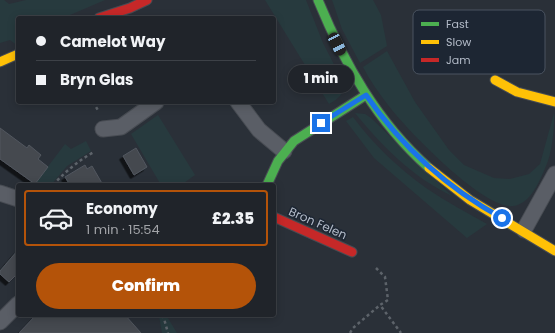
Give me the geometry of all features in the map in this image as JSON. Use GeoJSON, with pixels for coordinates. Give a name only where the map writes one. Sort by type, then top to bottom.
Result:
{"type":"FeatureCollection","features":[{"type":"Feature","properties":{"kind":"street"},"geometry":{"type":"LineString","coordinates":[[111,13],[123,0]]}},
{"type":"Feature","properties":{"kind":"street"},"geometry":{"type":"LineString","coordinates":[[104,16],[111,13],[124,11],[148,0]]}},
{"type":"Feature","properties":{"kind":"street"},"geometry":{"type":"LineString","coordinates":[[318,0],[339,50],[366,95],[392,130],[430,169],[469,199],[524,230],[555,251]]}},
{"type":"Feature","properties":{"kind":"street"},"geometry":{"type":"LineString","coordinates":[[0,62],[16,55]]}},
{"type":"Feature","properties":{"kind":"street"},"geometry":{"type":"LineString","coordinates":[[495,80],[517,92],[555,102]]}},
{"type":"Feature","properties":{"kind":"street"},"geometry":{"type":"LineString","coordinates":[[268,183],[284,151],[304,134],[366,95]]}},
{"type":"Feature","properties":{"kind":"street"},"geometry":{"type":"LineString","coordinates":[[103,129],[121,127],[153,104]]}},
{"type":"Feature","properties":{"kind":"street"},"geometry":{"type":"LineString","coordinates":[[240,104],[259,130],[284,151]]}},
{"type":"Feature","properties":{"kind":"street"},"geometry":{"type":"LineString","coordinates":[[524,230],[555,174]]}},
{"type":"Feature","properties":{"kind":"street"},"geometry":{"type":"LineString","coordinates":[[0,193],[16,198]]}},
{"type":"Feature","properties":{"kind":"street","name":"Bron Felen"},"geometry":{"type":"LineString","coordinates":[[276,218],[352,252]]}},
{"type":"Feature","properties":{"kind":"street"},"geometry":{"type":"LineString","coordinates":[[0,322],[16,306]]}},
{"type":"Feature","properties":{"kind":"path"},"geometry":{"type":"LineString","coordinates":[[94,104],[99,112]]}},
{"type":"Feature","properties":{"kind":"path"},"geometry":{"type":"LineString","coordinates":[[55,183],[79,160],[94,152]]}},
{"type":"Feature","properties":{"kind":"path"},"geometry":{"type":"LineString","coordinates":[[350,333],[353,328],[388,300],[385,277],[376,268]]}},
{"type":"Feature","properties":{"kind":"path"},"geometry":{"type":"LineString","coordinates":[[380,305],[401,333]]}},
{"type":"Feature","properties":{"kind":"path"},"geometry":{"type":"LineString","coordinates":[[164,317],[168,333]]}},
{"type":"Feature","properties":{"kind":"green space"},"geometry":{"type":"Polygon","coordinates":[[[0,0],[4,0],[9,4],[26,0],[105,0],[70,16],[16,16],[16,44],[10,40],[0,43],[0,0]]]}},
{"type":"Feature","properties":{"kind":"green space"},"geometry":{"type":"Polygon","coordinates":[[[265,0],[306,0],[323,43],[343,82],[342,93],[329,104],[276,16],[265,0]]]}},
{"type":"Feature","properties":{"kind":"green space"},"geometry":{"type":"Polygon","coordinates":[[[332,0],[373,0],[381,15],[387,46],[360,63],[342,29],[332,0]]]}},
{"type":"Feature","properties":{"kind":"green space"},"geometry":{"type":"Polygon","coordinates":[[[387,51],[415,102],[449,150],[464,165],[494,178],[510,179],[529,174],[540,164],[554,113],[553,140],[548,161],[538,184],[525,201],[513,206],[500,204],[484,195],[446,166],[397,116],[363,67],[387,51]]]}},
{"type":"Feature","properties":{"kind":"green space"},"geometry":{"type":"Polygon","coordinates":[[[355,113],[365,114],[371,118],[452,196],[424,180],[399,160],[387,149],[355,113]]]}},
{"type":"Feature","properties":{"kind":"green space"},"geometry":{"type":"Polygon","coordinates":[[[158,115],[195,175],[184,183],[160,183],[131,134],[158,115]]]}},
{"type":"Feature","properties":{"kind":"green space"},"geometry":{"type":"Polygon","coordinates":[[[353,117],[396,164],[426,188],[487,224],[467,238],[374,158],[346,121],[353,117]]]}},
{"type":"Feature","properties":{"kind":"green space"},"geometry":{"type":"Polygon","coordinates":[[[86,141],[91,151],[67,166],[53,183],[36,183],[65,144],[71,149],[86,141]]]}},
{"type":"Feature","properties":{"kind":"green space"},"geometry":{"type":"Polygon","coordinates":[[[159,317],[167,317],[177,333],[162,333],[159,317]]]}},
{"type":"Feature","properties":{"kind":"building"},"geometry":{"type":"Polygon","coordinates":[[[0,128],[27,148],[29,145],[41,155],[38,159],[48,167],[36,183],[34,183],[0,159],[0,128]]]}},
{"type":"Feature","properties":{"kind":"building"},"geometry":{"type":"Polygon","coordinates":[[[136,148],[147,167],[134,175],[123,156],[136,148]]]}},
{"type":"Feature","properties":{"kind":"building"},"geometry":{"type":"Polygon","coordinates":[[[85,165],[87,169],[92,166],[102,183],[69,183],[65,177],[85,165]]]}},
{"type":"Feature","properties":{"kind":"building"},"geometry":{"type":"Polygon","coordinates":[[[16,252],[16,275],[9,282],[0,274],[0,271],[16,252]]]}},
{"type":"Feature","properties":{"kind":"building"},"geometry":{"type":"Polygon","coordinates":[[[34,317],[127,317],[141,333],[19,333],[34,317]]]}},
{"type":"Feature","properties":{"kind":"traffic: fast"},"geometry":{"type":"LineString","coordinates":[[318,0],[339,46],[364,90],[393,131],[429,168]]}},
{"type":"Feature","properties":{"kind":"traffic: fast"},"geometry":{"type":"LineString","coordinates":[[268,183],[278,161],[294,141],[366,95]]}},
{"type":"Feature","properties":{"kind":"traffic: slow"},"geometry":{"type":"LineString","coordinates":[[0,62],[16,55]]}},
{"type":"Feature","properties":{"kind":"traffic: slow"},"geometry":{"type":"LineString","coordinates":[[495,80],[517,92],[555,102]]}},
{"type":"Feature","properties":{"kind":"traffic: slow"},"geometry":{"type":"LineString","coordinates":[[429,168],[470,200],[555,251]]}},
{"type":"Feature","properties":{"kind":"traffic: jam"},"geometry":{"type":"LineString","coordinates":[[105,16],[130,8],[147,0]]}},
{"type":"Feature","properties":{"kind":"traffic: jam"},"geometry":{"type":"LineString","coordinates":[[276,218],[352,252]]}},
{"type":"Feature","properties":{"kind":"route"},"geometry":{"type":"LineString","coordinates":[[321,123],[366,95],[392,130],[430,169],[450,186],[469,199],[502,218]]}}]}
